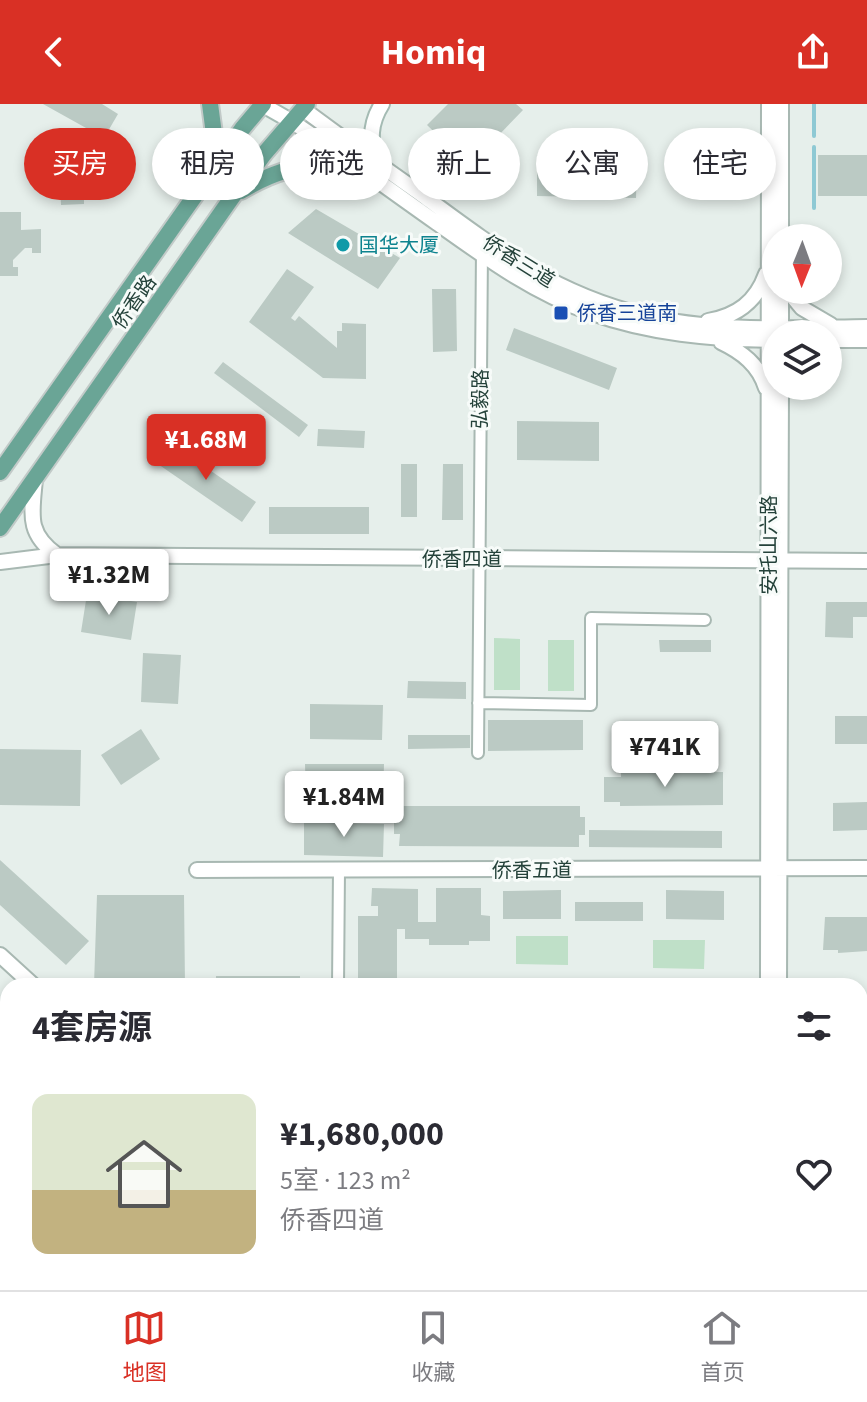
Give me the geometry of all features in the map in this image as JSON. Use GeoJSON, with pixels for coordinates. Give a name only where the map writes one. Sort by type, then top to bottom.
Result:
{"type":"FeatureCollection","features":[{"type":"Feature","properties":{"kind":"main road"},"geometry":{"type":"LineString","coordinates":[[210,104],[213,128]]}},
{"type":"Feature","properties":{"kind":"main road","name":"侨香路"},"geometry":{"type":"LineString","coordinates":[[243,128],[262,104]]}},
{"type":"Feature","properties":{"kind":"main road","name":"侨香路"},"geometry":{"type":"LineString","coordinates":[[264,156],[300,110]]}},
{"type":"Feature","properties":{"kind":"main road","name":"侨香路"},"geometry":{"type":"LineString","coordinates":[[0,472],[193,200]]}},
{"type":"Feature","properties":{"kind":"main road","name":"侨香路"},"geometry":{"type":"LineString","coordinates":[[0,528],[230,200]]}},
{"type":"Feature","properties":{"kind":"street","name":"侨香三道"},"geometry":{"type":"LineString","coordinates":[[262,104],[300,110],[322,128]]}},
{"type":"Feature","properties":{"kind":"street"},"geometry":{"type":"LineString","coordinates":[[373,128],[376,113],[382,104]]}},
{"type":"Feature","properties":{"kind":"street","name":"安托山六路"},"geometry":{"type":"LineString","coordinates":[[769,104],[769,224]]}},
{"type":"Feature","properties":{"kind":"street"},"geometry":{"type":"LineString","coordinates":[[781,104],[781,224]]}},
{"type":"Feature","properties":{"kind":"street","name":"侨香三道"},"geometry":{"type":"LineString","coordinates":[[392,180],[536,274],[585,298],[645,316],[762,332]]}},
{"type":"Feature","properties":{"kind":"street","name":"侨香三道"},"geometry":{"type":"LineString","coordinates":[[392,183],[482,255],[531,286],[590,313],[640,327],[705,338],[762,335]]}},
{"type":"Feature","properties":{"kind":"street","name":"弘毅路"},"geometry":{"type":"LineString","coordinates":[[478,753],[477,560],[482,239]]}},
{"type":"Feature","properties":{"kind":"street"},"geometry":{"type":"LineString","coordinates":[[686,323],[713,321],[741,310],[762,284]]}},
{"type":"Feature","properties":{"kind":"street"},"geometry":{"type":"LineString","coordinates":[[797,304],[829,325],[847,328]]}},
{"type":"Feature","properties":{"kind":"street","name":"侨香三道"},"geometry":{"type":"LineString","coordinates":[[842,328],[867,327]]}},
{"type":"Feature","properties":{"kind":"street"},"geometry":{"type":"LineString","coordinates":[[705,338],[729,345],[754,364],[762,377],[769,407]]}},
{"type":"Feature","properties":{"kind":"street"},"geometry":{"type":"LineString","coordinates":[[842,341],[867,340]]}},
{"type":"Feature","properties":{"kind":"street","name":"安托山六路"},"geometry":{"type":"LineString","coordinates":[[770,400],[775,561]]}},
{"type":"Feature","properties":{"kind":"street","name":"安托山六路"},"geometry":{"type":"LineString","coordinates":[[779,978],[774,869],[775,561],[781,400]]}},
{"type":"Feature","properties":{"kind":"street"},"geometry":{"type":"LineString","coordinates":[[35,479],[32,514],[35,532],[44,546],[57,555]]}},
{"type":"Feature","properties":{"kind":"street","name":"侨香四道"},"geometry":{"type":"LineString","coordinates":[[0,562],[57,555],[867,561]]}},
{"type":"Feature","properties":{"kind":"street"},"geometry":{"type":"LineString","coordinates":[[478,703],[591,705],[591,618],[705,620]]}},
{"type":"Feature","properties":{"kind":"street","name":"侨香五道"},"geometry":{"type":"LineString","coordinates":[[197,870],[867,868]]}},
{"type":"Feature","properties":{"kind":"street","name":"安托山六路"},"geometry":{"type":"LineString","coordinates":[[768,978],[774,869]]}},
{"type":"Feature","properties":{"kind":"street"},"geometry":{"type":"LineString","coordinates":[[338,978],[339,870]]}},
{"type":"Feature","properties":{"kind":"street"},"geometry":{"type":"LineString","coordinates":[[0,955],[25,978]]}},
{"type":"Feature","properties":{"kind":"green space"},"geometry":{"type":"Polygon","coordinates":[[[494,638],[520,639],[520,690],[494,690],[494,638]]]}},
{"type":"Feature","properties":{"kind":"green space"},"geometry":{"type":"Polygon","coordinates":[[[548,640],[574,640],[574,691],[548,691],[548,640]]]}},
{"type":"Feature","properties":{"kind":"green space"},"geometry":{"type":"Polygon","coordinates":[[[516,936],[568,936],[568,965],[516,964],[516,936]]]}},
{"type":"Feature","properties":{"kind":"green space"},"geometry":{"type":"Polygon","coordinates":[[[653,940],[705,940],[704,969],[653,968],[653,940]]]}},
{"type":"Feature","properties":{"kind":"building"},"geometry":{"type":"Polygon","coordinates":[[[43,104],[102,104],[118,114],[110,128],[86,128],[43,104]]]}},
{"type":"Feature","properties":{"kind":"building"},"geometry":{"type":"Polygon","coordinates":[[[448,104],[516,104],[523,110],[506,128],[430,128],[427,125],[448,104]]]}},
{"type":"Feature","properties":{"kind":"building"},"geometry":{"type":"Polygon","coordinates":[[[818,155],[867,155],[867,196],[818,196],[818,155]]]}},
{"type":"Feature","properties":{"kind":"building"},"geometry":{"type":"Polygon","coordinates":[[[61,200],[84,200],[84,204],[61,205],[61,200]]]}},
{"type":"Feature","properties":{"kind":"building","name":"国华大厦"},"geometry":{"type":"Polygon","coordinates":[[[316,209],[400,258],[378,289],[288,233],[316,209]]]}},
{"type":"Feature","properties":{"kind":"building"},"geometry":{"type":"Polygon","coordinates":[[[0,212],[21,212],[21,230],[41,229],[41,253],[32,253],[32,248],[25,248],[13,260],[13,267],[18,267],[18,276],[0,276],[0,212]]]}},
{"type":"Feature","properties":{"kind":"building"},"geometry":{"type":"Polygon","coordinates":[[[287,269],[314,287],[291,318],[295,321],[299,316],[337,348],[337,331],[342,331],[342,323],[366,324],[366,379],[323,378],[249,322],[287,269]]]}},
{"type":"Feature","properties":{"kind":"building"},"geometry":{"type":"Polygon","coordinates":[[[432,289],[456,289],[457,351],[433,352],[432,289]]]}},
{"type":"Feature","properties":{"kind":"building"},"geometry":{"type":"Polygon","coordinates":[[[514,328],[617,368],[609,390],[506,350],[514,328]]]}},
{"type":"Feature","properties":{"kind":"building"},"geometry":{"type":"Polygon","coordinates":[[[223,362],[308,425],[299,437],[214,373],[223,362]]]}},
{"type":"Feature","properties":{"kind":"building"},"geometry":{"type":"Polygon","coordinates":[[[517,421],[599,422],[599,461],[517,460],[517,421]]]}},
{"type":"Feature","properties":{"kind":"building"},"geometry":{"type":"Polygon","coordinates":[[[318,429],[365,431],[364,448],[317,446],[318,429]]]}},
{"type":"Feature","properties":{"kind":"building"},"geometry":{"type":"Polygon","coordinates":[[[169,442],[256,502],[242,522],[155,462],[169,442]]]}},
{"type":"Feature","properties":{"kind":"building"},"geometry":{"type":"Polygon","coordinates":[[[401,464],[417,464],[417,517],[401,517],[401,464]]]}},
{"type":"Feature","properties":{"kind":"building"},"geometry":{"type":"Polygon","coordinates":[[[443,464],[463,464],[463,520],[442,520],[443,464]]]}},
{"type":"Feature","properties":{"kind":"building"},"geometry":{"type":"Polygon","coordinates":[[[269,507],[369,507],[369,534],[269,534],[269,507]]]}},
{"type":"Feature","properties":{"kind":"building"},"geometry":{"type":"Polygon","coordinates":[[[87,594],[137,602],[131,640],[81,632],[87,594]]]}},
{"type":"Feature","properties":{"kind":"building"},"geometry":{"type":"Polygon","coordinates":[[[826,602],[867,602],[867,617],[853,617],[853,638],[825,637],[826,602]]]}},
{"type":"Feature","properties":{"kind":"building"},"geometry":{"type":"Polygon","coordinates":[[[659,640],[711,640],[711,652],[660,652],[659,640]]]}},
{"type":"Feature","properties":{"kind":"building"},"geometry":{"type":"Polygon","coordinates":[[[143,653],[181,655],[178,704],[141,702],[143,653]]]}},
{"type":"Feature","properties":{"kind":"building"},"geometry":{"type":"Polygon","coordinates":[[[408,681],[466,682],[466,699],[407,698],[408,681]]]}},
{"type":"Feature","properties":{"kind":"building"},"geometry":{"type":"Polygon","coordinates":[[[310,704],[383,705],[382,740],[310,739],[310,704]]]}},
{"type":"Feature","properties":{"kind":"building"},"geometry":{"type":"Polygon","coordinates":[[[835,716],[867,716],[867,744],[835,744],[835,716]]]}},
{"type":"Feature","properties":{"kind":"building"},"geometry":{"type":"Polygon","coordinates":[[[488,720],[583,720],[583,750],[488,751],[488,720]]]}},
{"type":"Feature","properties":{"kind":"building"},"geometry":{"type":"Polygon","coordinates":[[[141,729],[160,759],[121,785],[101,755],[141,729]]]}},
{"type":"Feature","properties":{"kind":"building"},"geometry":{"type":"Polygon","coordinates":[[[408,735],[470,735],[470,748],[408,749],[408,735]]]}},
{"type":"Feature","properties":{"kind":"building"},"geometry":{"type":"Polygon","coordinates":[[[0,749],[81,750],[80,806],[0,805],[0,749]]]}},
{"type":"Feature","properties":{"kind":"building"},"geometry":{"type":"Polygon","coordinates":[[[305,764],[384,764],[383,800],[306,800],[305,764]]]}},
{"type":"Feature","properties":{"kind":"building"},"geometry":{"type":"Polygon","coordinates":[[[723,772],[723,805],[620,806],[620,802],[604,802],[604,777],[621,777],[621,773],[723,772]]]}},
{"type":"Feature","properties":{"kind":"building"},"geometry":{"type":"Polygon","coordinates":[[[867,802],[867,830],[833,831],[833,803],[867,802]]]}},
{"type":"Feature","properties":{"kind":"building"},"geometry":{"type":"Polygon","coordinates":[[[400,806],[580,806],[580,817],[585,817],[585,835],[579,835],[579,847],[399,846],[400,834],[394,834],[394,817],[400,817],[400,806]]]}},
{"type":"Feature","properties":{"kind":"building"},"geometry":{"type":"Polygon","coordinates":[[[304,822],[384,824],[383,857],[304,855],[304,822]]]}},
{"type":"Feature","properties":{"kind":"building"},"geometry":{"type":"Polygon","coordinates":[[[589,830],[722,831],[722,848],[589,847],[589,830]]]}},
{"type":"Feature","properties":{"kind":"building"},"geometry":{"type":"Polygon","coordinates":[[[0,860],[89,941],[66,965],[0,905],[0,860]]]}},
{"type":"Feature","properties":{"kind":"building"},"geometry":{"type":"Polygon","coordinates":[[[372,888],[418,889],[418,922],[436,922],[436,888],[481,888],[481,915],[490,916],[490,941],[469,941],[469,945],[429,945],[429,939],[405,939],[405,929],[397,929],[397,978],[358,978],[358,916],[378,916],[378,906],[371,906],[372,888]]]}},
{"type":"Feature","properties":{"kind":"building"},"geometry":{"type":"Polygon","coordinates":[[[561,890],[561,919],[503,919],[503,891],[561,890]]]}},
{"type":"Feature","properties":{"kind":"building"},"geometry":{"type":"Polygon","coordinates":[[[666,890],[724,891],[724,920],[666,919],[666,890]]]}},
{"type":"Feature","properties":{"kind":"building"},"geometry":{"type":"Polygon","coordinates":[[[97,895],[184,895],[185,978],[94,978],[97,895]]]}},
{"type":"Feature","properties":{"kind":"building"},"geometry":{"type":"Polygon","coordinates":[[[575,902],[643,902],[643,921],[575,921],[575,902]]]}},
{"type":"Feature","properties":{"kind":"building"},"geometry":{"type":"Polygon","coordinates":[[[825,917],[867,917],[867,951],[838,953],[838,950],[823,950],[825,917]]]}},
{"type":"Feature","properties":{"kind":"building"},"geometry":{"type":"Polygon","coordinates":[[[216,976],[300,976],[300,978],[216,976]]]}},
{"type":"Feature","properties":{"kind":"waterway"},"geometry":{"type":"LineString","coordinates":[[814,104],[814,136]]}},
{"type":"Feature","properties":{"kind":"waterway"},"geometry":{"type":"LineString","coordinates":[[814,147],[814,208]]}},
{"type":"Feature","properties":{"kind":"place","name":"国华大厦"},"geometry":{"type":"Point","coordinates":[343,245]}},
{"type":"Feature","properties":{"kind":"place","name":"侨香三道南"},"geometry":{"type":"Point","coordinates":[561,313]}}]}
